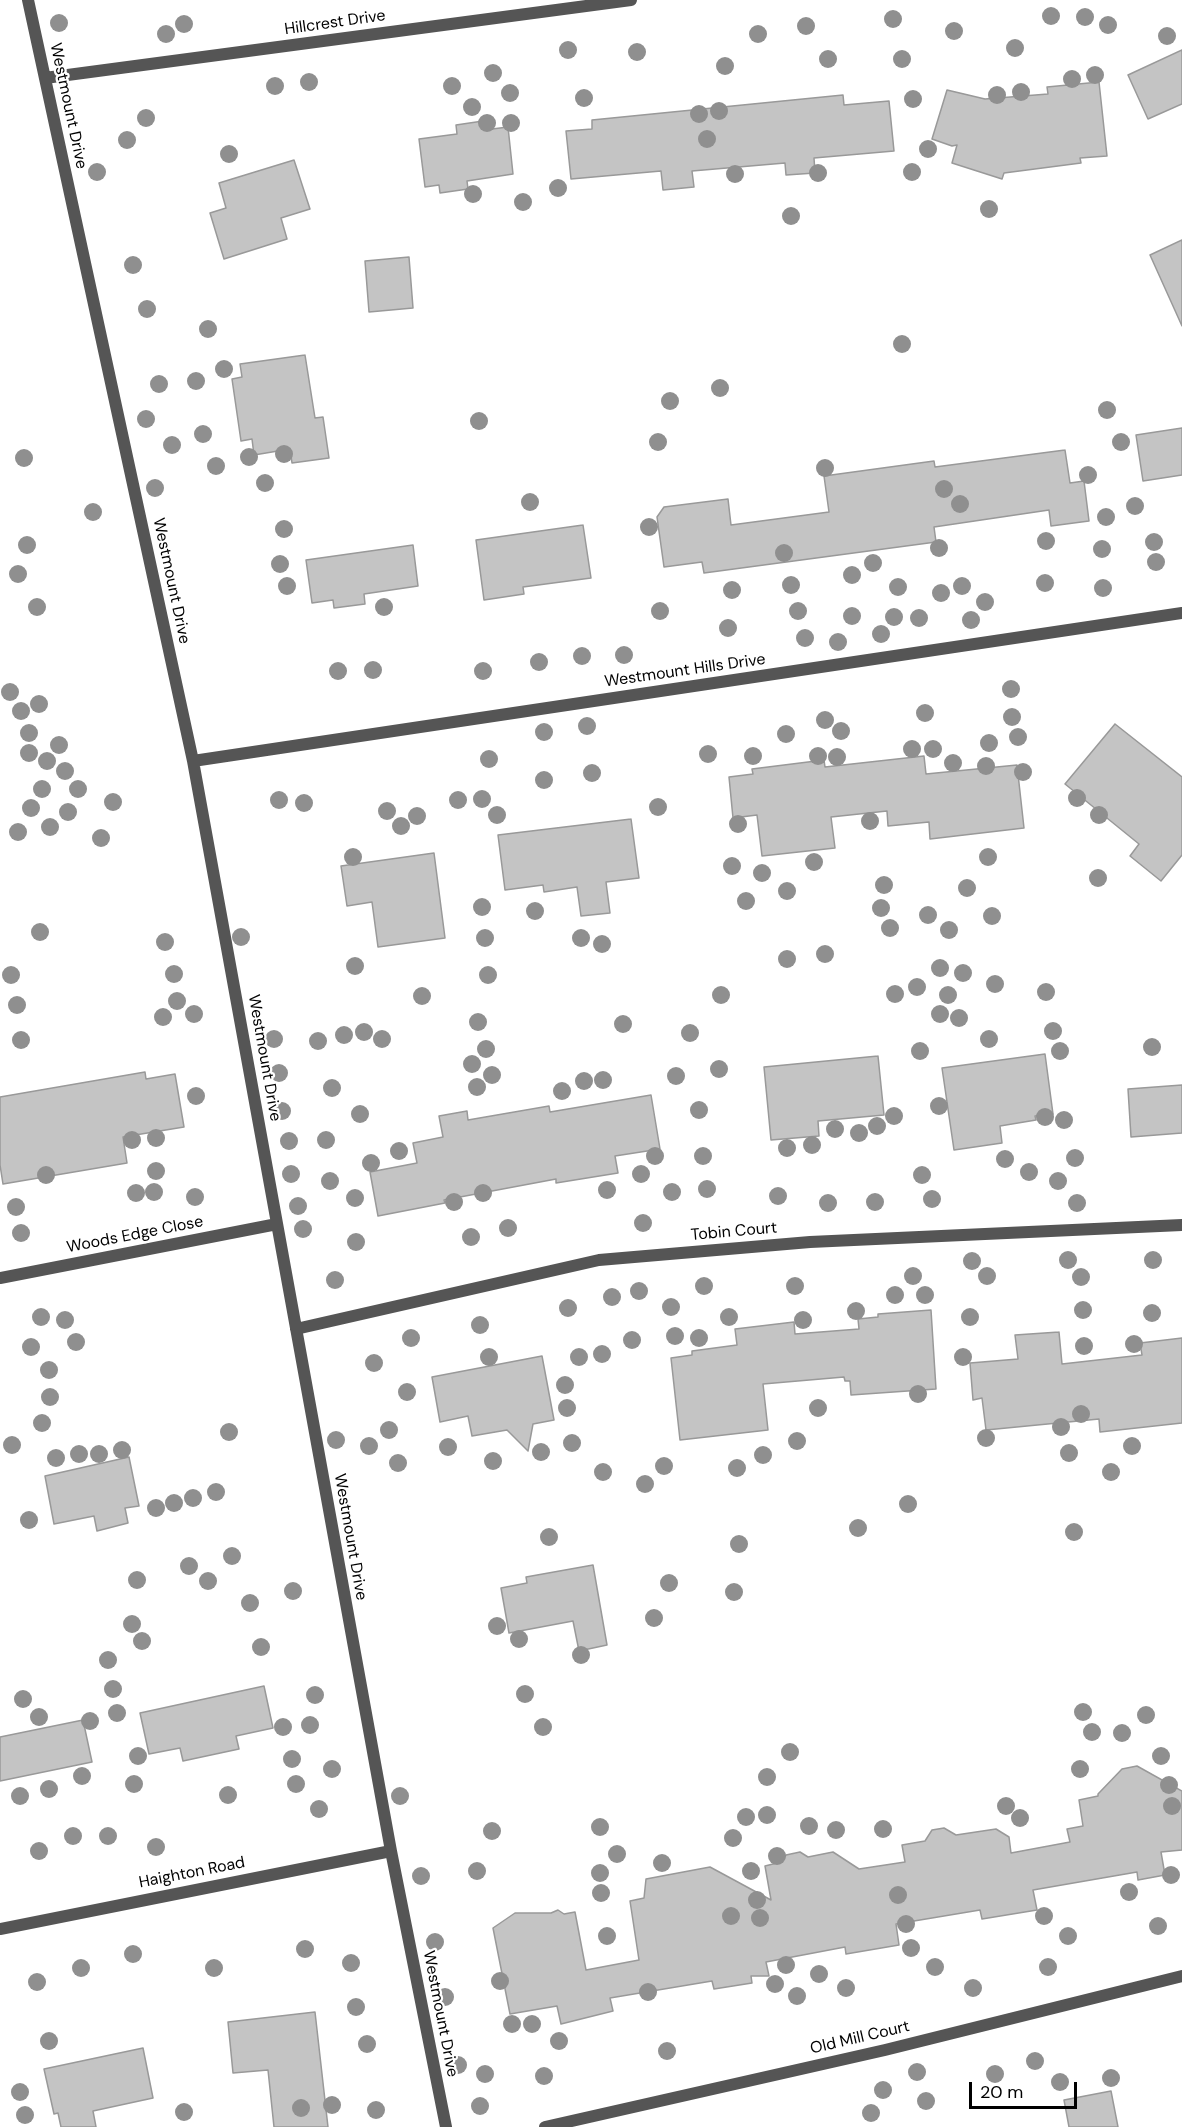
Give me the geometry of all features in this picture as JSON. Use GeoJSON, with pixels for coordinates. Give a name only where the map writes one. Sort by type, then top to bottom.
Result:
{"type":"FeatureCollection","features":[{"type":"Feature","properties":{"kind":"street","name":"Westmount Drive"},"geometry":{"type":"LineString","coordinates":[[28,0],[193,761],[391,1851],[446,2127]]}},
{"type":"Feature","properties":{"kind":"street","name":"Hillcrest Drive"},"geometry":{"type":"LineString","coordinates":[[45,78],[631,0]]}},
{"type":"Feature","properties":{"kind":"street","name":"Westmount Hills Drive"},"geometry":{"type":"LineString","coordinates":[[193,761],[1182,613]]}},
{"type":"Feature","properties":{"kind":"street","name":"Woods Edge Close"},"geometry":{"type":"LineString","coordinates":[[0,1278],[277,1224]]}},
{"type":"Feature","properties":{"kind":"street","name":"Tobin Court"},"geometry":{"type":"LineString","coordinates":[[296,1329],[599,1260],[810,1242],[1182,1225]]}},
{"type":"Feature","properties":{"kind":"street","name":"Haighton Road"},"geometry":{"type":"LineString","coordinates":[[0,1929],[391,1851]]}},
{"type":"Feature","properties":{"kind":"street","name":"Old Mill Court"},"geometry":{"type":"LineString","coordinates":[[545,2127],[885,2050],[1182,1976]]}},
{"type":"Feature","properties":{"kind":"building"},"geometry":{"type":"Polygon","coordinates":[[[1182,50],[1182,104],[1148,119],[1128,75],[1182,50]]]}},
{"type":"Feature","properties":{"kind":"building"},"geometry":{"type":"Polygon","coordinates":[[[1099,82],[1107,156],[1080,158],[1081,163],[1004,173],[1002,179],[952,163],[957,145],[952,146],[932,139],[947,90],[985,99],[1048,94],[1047,87],[1099,82]]]}},
{"type":"Feature","properties":{"kind":"building"},"geometry":{"type":"Polygon","coordinates":[[[843,95],[844,105],[889,101],[894,151],[814,158],[815,173],[786,175],[785,163],[692,171],[694,187],[663,190],[661,171],[571,179],[566,131],[592,129],[592,120],[843,95]]]}},
{"type":"Feature","properties":{"kind":"building"},"geometry":{"type":"Polygon","coordinates":[[[483,121],[484,130],[508,127],[513,174],[467,181],[468,189],[440,193],[439,185],[425,187],[419,139],[457,134],[456,125],[483,121]]]}},
{"type":"Feature","properties":{"kind":"building"},"geometry":{"type":"Polygon","coordinates":[[[294,160],[310,209],[281,218],[287,239],[224,259],[210,213],[226,208],[219,183],[294,160]]]}},
{"type":"Feature","properties":{"kind":"building"},"geometry":{"type":"Polygon","coordinates":[[[1182,240],[1182,326],[1150,255],[1182,240]]]}},
{"type":"Feature","properties":{"kind":"building"},"geometry":{"type":"Polygon","coordinates":[[[409,257],[413,308],[369,312],[365,261],[409,257]]]}},
{"type":"Feature","properties":{"kind":"building"},"geometry":{"type":"Polygon","coordinates":[[[305,355],[315,418],[323,417],[329,458],[292,463],[290,449],[254,455],[252,439],[241,441],[232,379],[242,377],[240,364],[305,355]]]}},
{"type":"Feature","properties":{"kind":"building"},"geometry":{"type":"Polygon","coordinates":[[[1182,428],[1182,475],[1143,481],[1136,435],[1182,428]]]}},
{"type":"Feature","properties":{"kind":"building"},"geometry":{"type":"Polygon","coordinates":[[[1065,450],[1070,483],[1084,481],[1089,521],[1051,526],[1049,510],[934,527],[936,542],[704,573],[702,562],[664,567],[657,517],[664,507],[728,499],[731,525],[829,512],[824,476],[934,461],[935,467],[1065,450]]]}},
{"type":"Feature","properties":{"kind":"building"},"geometry":{"type":"Polygon","coordinates":[[[583,525],[591,578],[523,587],[524,594],[484,600],[476,540],[583,525]]]}},
{"type":"Feature","properties":{"kind":"building"},"geometry":{"type":"Polygon","coordinates":[[[413,545],[418,586],[364,594],[365,604],[334,608],[333,600],[312,603],[306,560],[413,545]]]}},
{"type":"Feature","properties":{"kind":"building"},"geometry":{"type":"Polygon","coordinates":[[[1115,724],[1182,777],[1182,855],[1161,881],[1130,856],[1139,844],[1065,784],[1115,724]]]}},
{"type":"Feature","properties":{"kind":"building"},"geometry":{"type":"Polygon","coordinates":[[[924,756],[926,774],[1017,765],[1024,828],[930,839],[929,822],[888,826],[887,811],[831,817],[835,848],[762,856],[757,815],[733,818],[729,777],[753,774],[752,769],[824,760],[825,767],[924,756]]]}},
{"type":"Feature","properties":{"kind":"building"},"geometry":{"type":"Polygon","coordinates":[[[631,819],[639,878],[606,882],[610,913],[581,916],[577,887],[544,892],[543,885],[505,890],[498,835],[631,819]]]}},
{"type":"Feature","properties":{"kind":"building"},"geometry":{"type":"Polygon","coordinates":[[[434,853],[445,938],[378,947],[372,902],[347,906],[341,866],[434,853]]]}},
{"type":"Feature","properties":{"kind":"building"},"geometry":{"type":"Polygon","coordinates":[[[1045,1054],[1053,1114],[1035,1116],[1036,1120],[1000,1126],[1002,1143],[954,1150],[942,1068],[1045,1054]]]}},
{"type":"Feature","properties":{"kind":"building"},"geometry":{"type":"Polygon","coordinates":[[[878,1056],[884,1115],[818,1121],[819,1136],[771,1140],[764,1067],[878,1056]]]}},
{"type":"Feature","properties":{"kind":"building"},"geometry":{"type":"Polygon","coordinates":[[[145,1072],[146,1079],[175,1074],[184,1127],[123,1137],[127,1163],[3,1184],[0,1165],[0,1097],[145,1072]]]}},
{"type":"Feature","properties":{"kind":"building"},"geometry":{"type":"Polygon","coordinates":[[[1182,1085],[1182,1133],[1131,1137],[1128,1089],[1182,1085]]]}},
{"type":"Feature","properties":{"kind":"building"},"geometry":{"type":"Polygon","coordinates":[[[651,1095],[660,1149],[615,1156],[618,1173],[556,1183],[556,1179],[444,1200],[445,1203],[378,1216],[370,1172],[417,1163],[413,1143],[443,1137],[439,1116],[467,1111],[468,1120],[549,1106],[550,1112],[651,1095]]]}},
{"type":"Feature","properties":{"kind":"building"},"geometry":{"type":"Polygon","coordinates":[[[931,1310],[936,1389],[851,1395],[850,1381],[845,1381],[844,1377],[763,1384],[768,1430],[680,1440],[671,1358],[692,1355],[692,1351],[737,1345],[735,1329],[794,1322],[795,1334],[859,1329],[858,1319],[878,1317],[878,1314],[931,1310]]]}},
{"type":"Feature","properties":{"kind":"building"},"geometry":{"type":"Polygon","coordinates":[[[1059,1332],[1062,1364],[1142,1355],[1140,1343],[1182,1338],[1182,1423],[1100,1432],[1099,1419],[986,1430],[982,1398],[973,1400],[970,1363],[1018,1359],[1015,1335],[1059,1332]]]}},
{"type":"Feature","properties":{"kind":"building"},"geometry":{"type":"Polygon","coordinates":[[[542,1356],[554,1420],[533,1424],[528,1451],[507,1430],[472,1436],[468,1416],[440,1422],[432,1377],[542,1356]]]}},
{"type":"Feature","properties":{"kind":"building"},"geometry":{"type":"Polygon","coordinates":[[[129,1457],[139,1506],[125,1508],[128,1523],[97,1531],[94,1516],[54,1524],[45,1476],[129,1457]]]}},
{"type":"Feature","properties":{"kind":"building"},"geometry":{"type":"Polygon","coordinates":[[[593,1565],[607,1645],[579,1651],[573,1621],[509,1633],[501,1588],[527,1583],[526,1577],[593,1565]]]}},
{"type":"Feature","properties":{"kind":"building"},"geometry":{"type":"Polygon","coordinates":[[[264,1686],[273,1728],[236,1736],[239,1749],[183,1761],[180,1748],[149,1754],[140,1713],[264,1686]]]}},
{"type":"Feature","properties":{"kind":"building"},"geometry":{"type":"Polygon","coordinates":[[[83,1720],[92,1762],[0,1781],[0,1737],[83,1720]]]}},
{"type":"Feature","properties":{"kind":"building"},"geometry":{"type":"Polygon","coordinates":[[[1137,1766],[1182,1791],[1182,1850],[1161,1852],[1165,1875],[1138,1880],[1137,1872],[1033,1890],[1037,1910],[982,1919],[980,1910],[896,1924],[899,1945],[846,1954],[845,1947],[766,1962],[769,1976],[751,1976],[752,1983],[714,1989],[712,1981],[610,1998],[613,2011],[561,2024],[557,2006],[510,2014],[493,1928],[515,1913],[551,1913],[558,1910],[564,1914],[575,1912],[586,1970],[639,1960],[630,1901],[644,1898],[646,1879],[710,1867],[771,1900],[765,1866],[781,1862],[786,1855],[800,1852],[808,1857],[833,1852],[859,1869],[905,1862],[902,1845],[925,1841],[932,1830],[944,1828],[956,1835],[996,1829],[1009,1837],[1011,1853],[1070,1842],[1067,1829],[1083,1826],[1079,1800],[1098,1796],[1122,1769],[1137,1766]]]}},
{"type":"Feature","properties":{"kind":"building"},"geometry":{"type":"Polygon","coordinates":[[[315,2012],[328,2127],[274,2127],[268,2070],[233,2073],[228,2022],[315,2012]]]}},
{"type":"Feature","properties":{"kind":"building"},"geometry":{"type":"Polygon","coordinates":[[[143,2048],[153,2098],[93,2111],[96,2127],[61,2127],[58,2113],[54,2114],[44,2069],[143,2048]]]}},
{"type":"Feature","properties":{"kind":"building"},"geometry":{"type":"Polygon","coordinates":[[[1111,2091],[1118,2127],[1069,2127],[1064,2100],[1111,2091]]]}}]}
